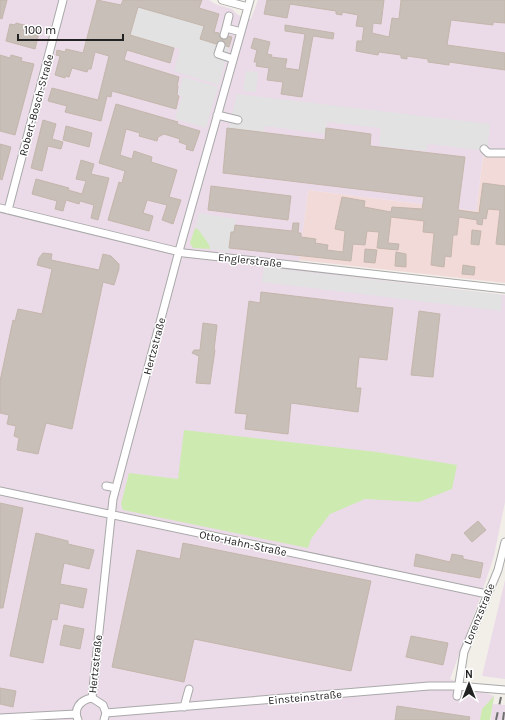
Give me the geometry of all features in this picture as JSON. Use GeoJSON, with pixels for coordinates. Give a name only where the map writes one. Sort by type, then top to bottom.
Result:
{"type":"FeatureCollection","features":[{"type":"Feature","properties":{"kind":"street","name":"Robert-Bosch-Straße"},"geometry":{"type":"LineString","coordinates":[[8,210],[63,0]]}},
{"type":"Feature","properties":{"kind":"street"},"geometry":{"type":"LineString","coordinates":[[222,0],[249,3]]}},
{"type":"Feature","properties":{"kind":"street","name":"Hertzstraße"},"geometry":{"type":"LineString","coordinates":[[92,698],[111,515],[116,488],[179,251],[249,3]]}},
{"type":"Feature","properties":{"kind":"street"},"geometry":{"type":"LineString","coordinates":[[229,16],[225,31],[241,32]]}},
{"type":"Feature","properties":{"kind":"street"},"geometry":{"type":"LineString","coordinates":[[221,45],[218,54],[233,59]]}},
{"type":"Feature","properties":{"kind":"street"},"geometry":{"type":"LineString","coordinates":[[217,115],[238,120]]}},
{"type":"Feature","properties":{"kind":"street"},"geometry":{"type":"LineString","coordinates":[[484,149],[488,153],[505,153]]}},
{"type":"Feature","properties":{"kind":"street","name":"Englerstraße"},"geometry":{"type":"LineString","coordinates":[[0,208],[179,251],[505,289]]}},
{"type":"Feature","properties":{"kind":"street"},"geometry":{"type":"LineString","coordinates":[[34,224],[36,216]]}},
{"type":"Feature","properties":{"kind":"street"},"geometry":{"type":"LineString","coordinates":[[106,486],[116,488]]}},
{"type":"Feature","properties":{"kind":"street","name":"Otto-Hahn-Straße"},"geometry":{"type":"LineString","coordinates":[[0,491],[487,594]]}},
{"type":"Feature","properties":{"kind":"street","name":"Lorenzstraße"},"geometry":{"type":"LineString","coordinates":[[457,696],[464,652],[498,570],[505,542]]}},
{"type":"Feature","properties":{"kind":"street","name":"Einsteinstraße"},"geometry":{"type":"LineString","coordinates":[[105,716],[184,707],[395,688],[458,686],[505,690]]}},
{"type":"Feature","properties":{"kind":"street"},"geometry":{"type":"LineString","coordinates":[[184,707],[189,689]]}},
{"type":"Feature","properties":{"kind":"street"},"geometry":{"type":"LineString","coordinates":[[0,718],[77,717],[77,709],[82,701],[92,698],[103,705],[105,716]]}},
{"type":"Feature","properties":{"kind":"shaded area"},"geometry":{"type":"Polygon","coordinates":[[[0,0],[209,0],[215,4],[232,9],[238,15],[251,19],[258,0],[505,0],[505,156],[485,155],[483,157],[476,211],[308,190],[298,270],[505,295],[505,502],[494,556],[450,679],[494,696],[493,704],[505,705],[505,720],[491,720],[492,708],[488,720],[0,720],[0,0]]]}},
{"type":"Feature","properties":{"kind":"shaded area"},"geometry":{"type":"Polygon","coordinates":[[[138,7],[204,26],[200,39],[229,47],[219,85],[174,71],[180,49],[131,35],[138,7]]]}},
{"type":"Feature","properties":{"kind":"shaded area"},"geometry":{"type":"Polygon","coordinates":[[[246,71],[258,72],[256,92],[243,91],[246,71]]]}},
{"type":"Feature","properties":{"kind":"shaded area"},"geometry":{"type":"Polygon","coordinates":[[[183,77],[218,87],[206,128],[175,119],[182,96],[178,94],[183,77]]]}},
{"type":"Feature","properties":{"kind":"shaded area"},"geometry":{"type":"Polygon","coordinates":[[[237,94],[490,124],[487,151],[428,144],[426,151],[379,146],[381,128],[327,122],[325,134],[265,126],[264,132],[229,128],[237,94]]]}},
{"type":"Feature","properties":{"kind":"shaded area"},"geometry":{"type":"Polygon","coordinates":[[[485,156],[505,156],[505,283],[299,260],[308,190],[476,211],[483,158],[485,156]]]}},
{"type":"Feature","properties":{"kind":"shaded area"},"geometry":{"type":"Polygon","coordinates":[[[199,213],[236,219],[234,232],[231,232],[229,252],[210,249],[210,246],[198,229],[195,228],[199,213]]]}},
{"type":"Feature","properties":{"kind":"shaded area"},"geometry":{"type":"Polygon","coordinates":[[[264,267],[502,295],[501,311],[262,282],[264,267]]]}},
{"type":"Feature","properties":{"kind":"shaded area"},"geometry":{"type":"Polygon","coordinates":[[[505,580],[505,679],[482,676],[505,580]]]}},
{"type":"Feature","properties":{"kind":"green space"},"geometry":{"type":"Polygon","coordinates":[[[195,228],[205,237],[210,249],[193,248],[190,243],[195,228]]]}},
{"type":"Feature","properties":{"kind":"green space"},"geometry":{"type":"Polygon","coordinates":[[[184,430],[377,452],[457,465],[452,489],[419,502],[365,499],[330,514],[311,539],[308,548],[123,510],[121,504],[129,473],[178,479],[184,430]]]}},
{"type":"Feature","properties":{"kind":"green space"},"geometry":{"type":"Polygon","coordinates":[[[494,696],[490,720],[480,720],[482,709],[494,696]]]}},
{"type":"Feature","properties":{"kind":"building"},"geometry":{"type":"Polygon","coordinates":[[[0,0],[7,0],[2,19],[0,18],[0,0]]]}},
{"type":"Feature","properties":{"kind":"building"},"geometry":{"type":"Polygon","coordinates":[[[97,0],[121,5],[123,0],[202,0],[199,8],[219,14],[214,32],[219,33],[220,38],[223,40],[229,36],[232,37],[229,47],[226,46],[225,42],[222,40],[216,44],[200,39],[204,26],[138,7],[130,35],[174,48],[170,63],[127,50],[124,60],[179,77],[177,95],[179,96],[176,109],[112,91],[111,97],[107,96],[101,121],[65,112],[67,106],[48,101],[52,88],[98,100],[109,56],[95,52],[91,69],[88,69],[87,72],[72,68],[69,77],[65,76],[65,78],[55,75],[60,56],[56,55],[57,50],[65,52],[66,49],[83,53],[97,0]]]}},
{"type":"Feature","properties":{"kind":"building"},"geometry":{"type":"Polygon","coordinates":[[[267,0],[384,0],[381,24],[373,23],[372,33],[389,37],[392,18],[399,19],[401,0],[505,0],[505,23],[493,22],[493,25],[451,20],[447,45],[505,53],[505,70],[449,62],[449,65],[428,62],[428,59],[407,56],[407,59],[401,58],[401,55],[379,52],[378,55],[356,51],[357,41],[362,41],[364,27],[356,26],[358,15],[342,12],[342,15],[336,14],[336,11],[290,4],[287,18],[264,14],[267,0]]]}},
{"type":"Feature","properties":{"kind":"building"},"geometry":{"type":"Polygon","coordinates":[[[16,23],[40,29],[35,49],[6,41],[10,24],[15,25],[16,23]]]}},
{"type":"Feature","properties":{"kind":"building"},"geometry":{"type":"Polygon","coordinates":[[[285,25],[334,33],[333,39],[313,36],[302,97],[281,94],[283,82],[267,80],[269,68],[256,66],[257,62],[254,62],[257,50],[251,48],[254,38],[270,42],[267,54],[272,55],[271,57],[287,59],[285,68],[299,70],[305,34],[285,31],[285,25]]]}},
{"type":"Feature","properties":{"kind":"building"},"geometry":{"type":"Polygon","coordinates":[[[0,55],[10,58],[11,55],[22,58],[21,61],[34,64],[15,135],[0,131],[0,55]]]}},
{"type":"Feature","properties":{"kind":"building"},"geometry":{"type":"Polygon","coordinates":[[[116,104],[178,122],[177,124],[200,131],[193,151],[186,149],[187,145],[179,142],[180,139],[164,134],[158,137],[157,141],[139,136],[140,133],[126,129],[120,155],[132,159],[134,151],[152,157],[151,162],[177,170],[169,197],[181,200],[173,224],[162,220],[167,205],[147,200],[143,213],[153,216],[149,231],[108,220],[119,182],[122,183],[125,171],[99,163],[116,104]]]}},
{"type":"Feature","properties":{"kind":"building"},"geometry":{"type":"Polygon","coordinates":[[[43,120],[56,124],[52,139],[63,142],[61,149],[48,146],[42,171],[31,168],[43,120]]]}},
{"type":"Feature","properties":{"kind":"building"},"geometry":{"type":"Polygon","coordinates":[[[66,126],[92,133],[89,147],[63,140],[66,126]]]}},
{"type":"Feature","properties":{"kind":"building"},"geometry":{"type":"Polygon","coordinates":[[[227,128],[325,140],[326,128],[371,134],[370,146],[465,157],[458,210],[479,213],[483,183],[505,186],[505,245],[496,244],[500,210],[488,209],[486,219],[483,218],[482,225],[477,224],[477,220],[459,217],[457,235],[453,235],[451,257],[445,256],[444,267],[431,265],[434,233],[423,232],[424,221],[391,217],[388,243],[399,244],[398,250],[377,248],[379,232],[367,231],[365,245],[353,244],[351,261],[229,248],[231,232],[234,232],[235,225],[292,231],[293,223],[299,223],[298,233],[301,233],[301,237],[316,239],[315,243],[328,245],[327,250],[343,252],[345,231],[335,229],[342,197],[365,201],[364,207],[391,212],[392,207],[422,209],[424,197],[223,173],[227,128]]]}},
{"type":"Feature","properties":{"kind":"building"},"geometry":{"type":"Polygon","coordinates":[[[0,144],[11,147],[2,180],[0,179],[0,144]]]}},
{"type":"Feature","properties":{"kind":"building"},"geometry":{"type":"Polygon","coordinates":[[[81,160],[94,164],[91,174],[109,178],[98,220],[91,218],[94,205],[80,201],[79,204],[66,200],[63,211],[55,209],[57,201],[32,194],[36,179],[69,188],[68,190],[82,194],[86,181],[76,179],[81,160]]]}},
{"type":"Feature","properties":{"kind":"building"},"geometry":{"type":"Polygon","coordinates":[[[211,186],[291,196],[288,220],[208,210],[211,186]]]}},
{"type":"Feature","properties":{"kind":"building"},"geometry":{"type":"Polygon","coordinates":[[[472,230],[481,231],[479,245],[471,244],[472,230]]]}},
{"type":"Feature","properties":{"kind":"building"},"geometry":{"type":"Polygon","coordinates":[[[365,249],[377,250],[375,263],[364,262],[365,249]]]}},
{"type":"Feature","properties":{"kind":"building"},"geometry":{"type":"Polygon","coordinates":[[[396,252],[406,254],[406,267],[395,266],[396,252]]]}},
{"type":"Feature","properties":{"kind":"building"},"geometry":{"type":"Polygon","coordinates":[[[43,253],[52,254],[51,260],[99,270],[103,254],[111,256],[119,264],[119,269],[114,285],[103,282],[72,429],[46,423],[38,454],[17,450],[19,438],[14,436],[16,426],[7,424],[9,415],[0,413],[0,381],[13,320],[15,321],[18,309],[42,314],[52,269],[37,265],[39,258],[43,253]]]}},
{"type":"Feature","properties":{"kind":"building"},"geometry":{"type":"Polygon","coordinates":[[[463,265],[475,267],[474,275],[462,274],[463,265]]]}},
{"type":"Feature","properties":{"kind":"building"},"geometry":{"type":"Polygon","coordinates":[[[261,292],[393,308],[387,360],[359,357],[356,388],[361,388],[358,412],[291,403],[288,434],[245,429],[247,414],[235,413],[249,301],[260,303],[261,292]]]}},
{"type":"Feature","properties":{"kind":"building"},"geometry":{"type":"Polygon","coordinates":[[[419,311],[440,314],[433,377],[411,375],[419,311]]]}},
{"type":"Feature","properties":{"kind":"building"},"geometry":{"type":"Polygon","coordinates":[[[203,323],[217,325],[210,384],[196,383],[199,356],[192,353],[194,350],[200,350],[203,323]]]}},
{"type":"Feature","properties":{"kind":"building"},"geometry":{"type":"Polygon","coordinates":[[[0,503],[23,508],[3,608],[0,608],[0,503]]]}},
{"type":"Feature","properties":{"kind":"building"},"geometry":{"type":"Polygon","coordinates":[[[478,521],[486,530],[472,542],[464,533],[478,521]]]}},
{"type":"Feature","properties":{"kind":"building"},"geometry":{"type":"Polygon","coordinates":[[[36,533],[68,541],[68,544],[94,550],[89,569],[64,563],[60,584],[87,589],[83,608],[60,603],[57,620],[52,619],[43,663],[10,656],[36,533]]]}},
{"type":"Feature","properties":{"kind":"building"},"geometry":{"type":"Polygon","coordinates":[[[183,543],[371,581],[351,671],[194,639],[184,682],[112,667],[137,550],[180,559],[183,543]]]}},
{"type":"Feature","properties":{"kind":"building"},"geometry":{"type":"Polygon","coordinates":[[[416,554],[450,562],[452,554],[463,556],[463,559],[483,563],[480,578],[414,566],[416,554]]]}},
{"type":"Feature","properties":{"kind":"building"},"geometry":{"type":"Polygon","coordinates":[[[64,625],[84,629],[80,649],[60,645],[64,625]]]}},
{"type":"Feature","properties":{"kind":"building"},"geometry":{"type":"Polygon","coordinates":[[[411,636],[448,643],[443,665],[406,657],[411,636]]]}},
{"type":"Feature","properties":{"kind":"building"},"geometry":{"type":"Polygon","coordinates":[[[0,688],[16,691],[13,707],[0,704],[0,688]]]}},
{"type":"Feature","properties":{"kind":"building"},"geometry":{"type":"Polygon","coordinates":[[[397,706],[470,717],[469,720],[395,720],[397,706]]]}},
{"type":"Feature","properties":{"kind":"railway"},"geometry":{"type":"LineString","coordinates":[[496,720],[501,697]]}},
{"type":"Feature","properties":{"kind":"railway"},"geometry":{"type":"LineString","coordinates":[[503,720],[505,705]]}}]}
